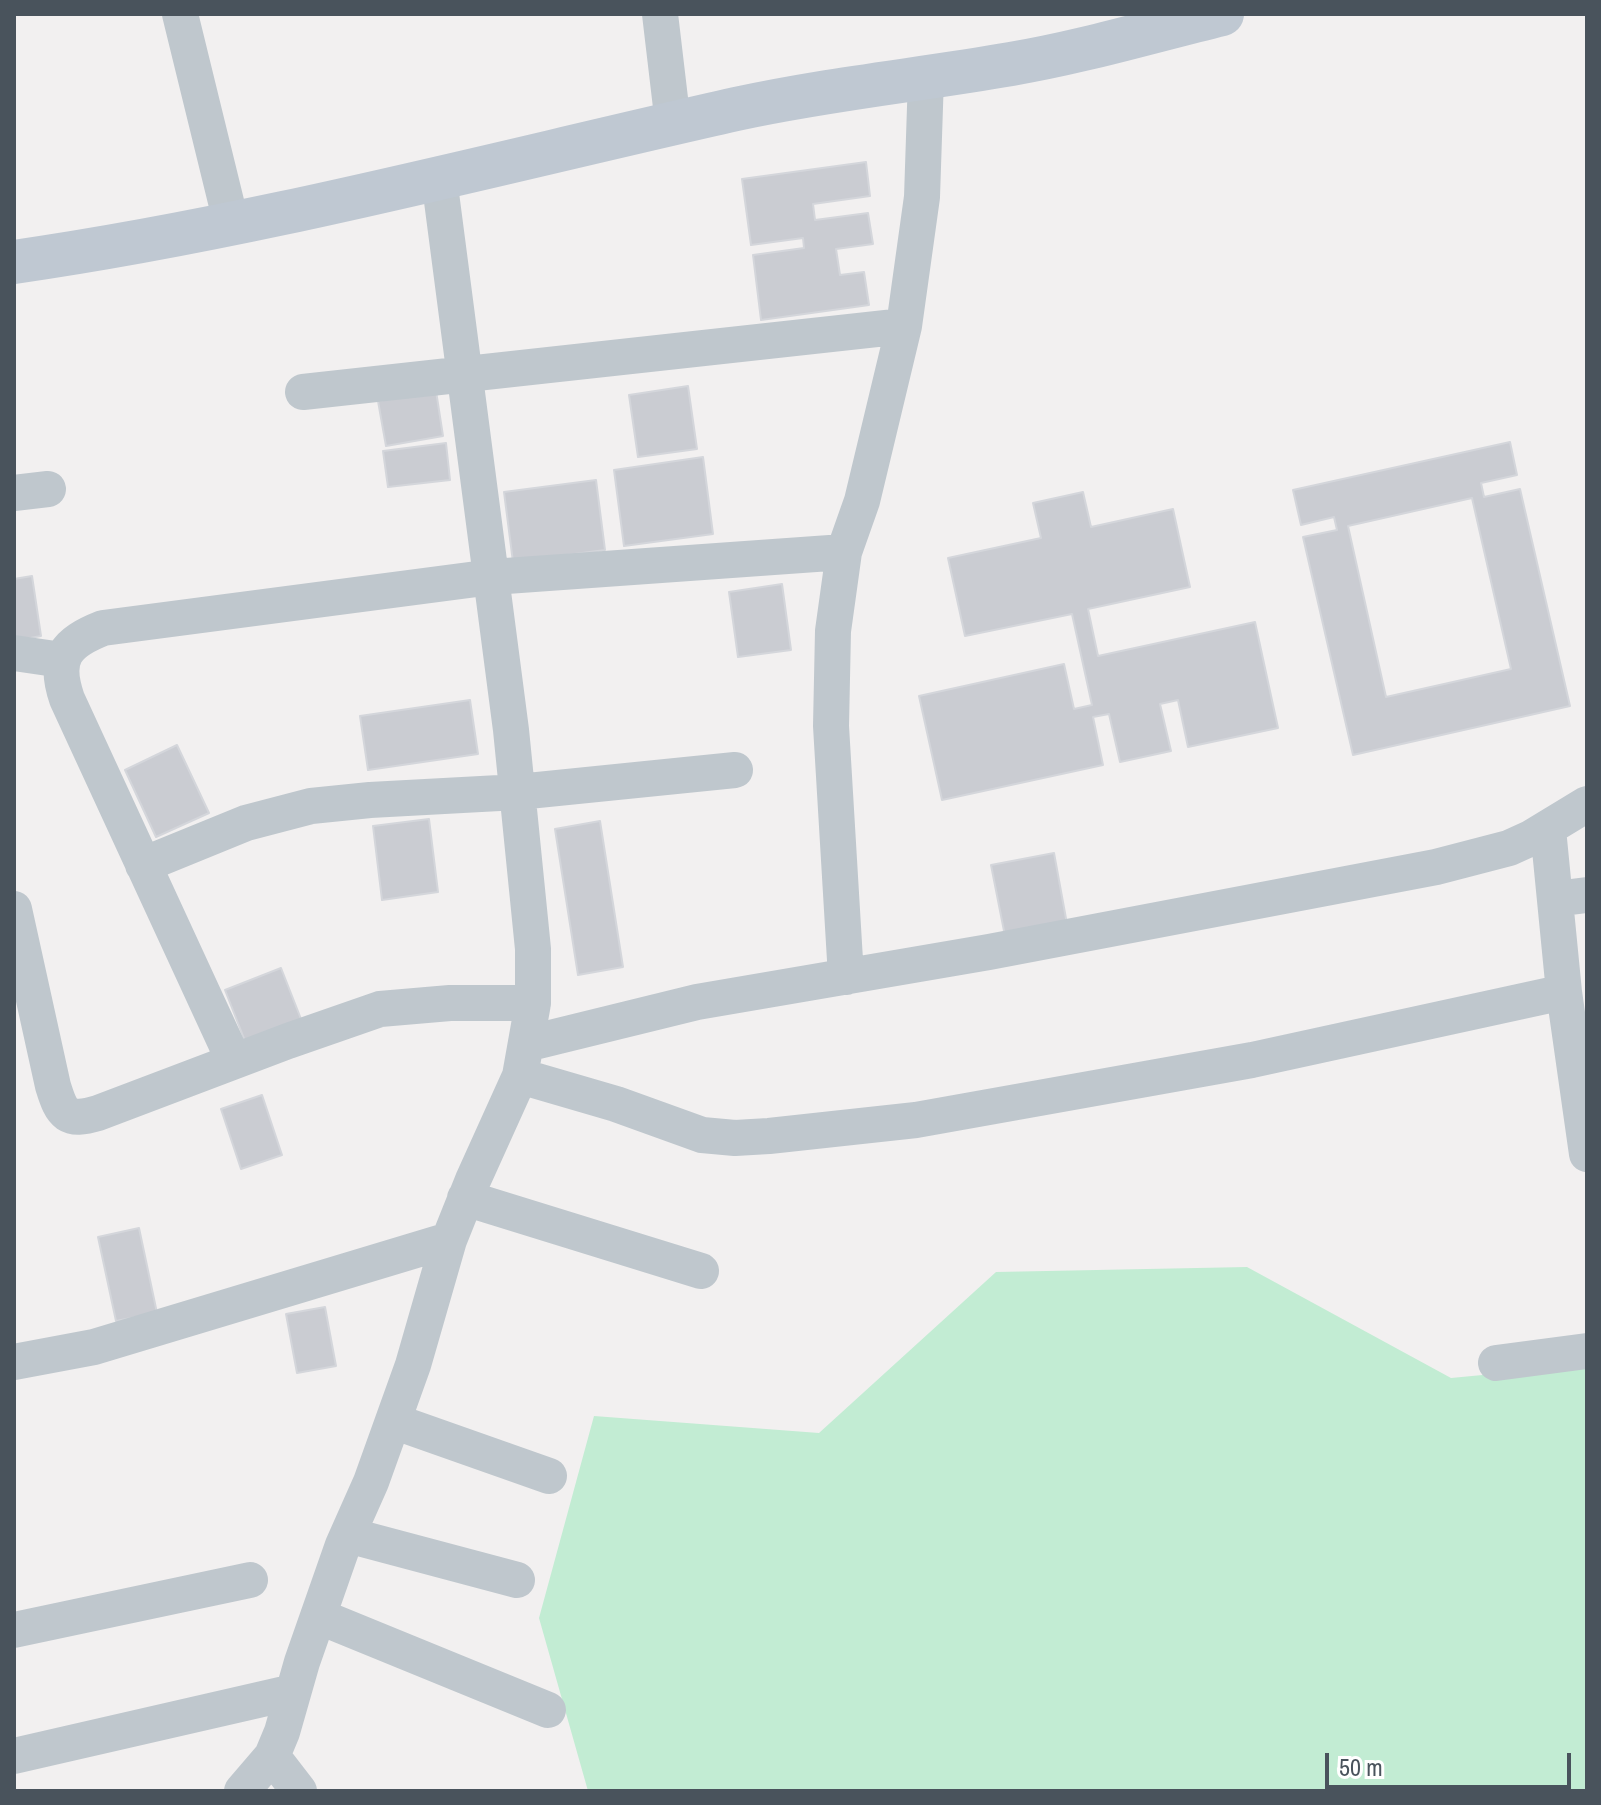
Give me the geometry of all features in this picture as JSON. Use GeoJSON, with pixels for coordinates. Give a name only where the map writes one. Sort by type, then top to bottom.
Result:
{"type":"FeatureCollection","features":[{"type":"Feature","properties":{"kind":"street"},"geometry":{"type":"LineString","coordinates":[[180,14],[231,222]]}},
{"type":"Feature","properties":{"kind":"street"},"geometry":{"type":"LineString","coordinates":[[660,14],[673,124]]}},
{"type":"Feature","properties":{"kind":"street"},"geometry":{"type":"LineString","coordinates":[[14,262],[105,249],[838,89],[1013,64],[1222,14]]}},
{"type":"Feature","properties":{"kind":"street"},"geometry":{"type":"LineString","coordinates":[[846,977],[831,726],[833,631],[844,552],[866,487],[904,326],[922,197],[926,77]]}},
{"type":"Feature","properties":{"kind":"street"},"geometry":{"type":"LineString","coordinates":[[242,1791],[272,1756],[282,1732],[318,1616],[413,1365],[449,1240],[523,1060],[533,1003],[533,949],[518,792],[439,178]]}},
{"type":"Feature","properties":{"kind":"street"},"geometry":{"type":"LineString","coordinates":[[303,392],[904,326]]}},
{"type":"Feature","properties":{"kind":"street"},"geometry":{"type":"LineString","coordinates":[[234,1061],[67,699],[60,672],[62,660],[76,641],[103,628],[492,577],[844,552]]}},
{"type":"Feature","properties":{"kind":"street"},"geometry":{"type":"LineString","coordinates":[[14,653],[62,660]]}},
{"type":"Feature","properties":{"kind":"street"},"geometry":{"type":"LineString","coordinates":[[143,865],[246,823],[311,806],[518,792],[735,770]]}},
{"type":"Feature","properties":{"kind":"street"},"geometry":{"type":"LineString","coordinates":[[523,1060],[697,1002],[1436,867],[1509,848],[1548,829],[1587,804]]}},
{"type":"Feature","properties":{"kind":"street"},"geometry":{"type":"LineString","coordinates":[[1548,829],[1571,897],[1564,992],[1580,1045],[1587,1154]]}},
{"type":"Feature","properties":{"kind":"street"},"geometry":{"type":"LineString","coordinates":[[14,909],[28,1039],[59,1106],[65,1114],[73,1117],[98,1113],[380,1009],[450,1003],[533,1003]]}},
{"type":"Feature","properties":{"kind":"street"},"geometry":{"type":"LineString","coordinates":[[523,1060],[616,1104],[702,1135],[735,1138],[769,1136],[916,1120],[1238,1063],[1564,992]]}},
{"type":"Feature","properties":{"kind":"street"},"geometry":{"type":"LineString","coordinates":[[465,1198],[701,1271]]}},
{"type":"Feature","properties":{"kind":"street"},"geometry":{"type":"LineString","coordinates":[[14,1362],[94,1347],[449,1240]]}},
{"type":"Feature","properties":{"kind":"street"},"geometry":{"type":"LineString","coordinates":[[1496,1363],[1587,1351]]}},
{"type":"Feature","properties":{"kind":"street"},"geometry":{"type":"LineString","coordinates":[[393,1421],[549,1476]]}},
{"type":"Feature","properties":{"kind":"street"},"geometry":{"type":"LineString","coordinates":[[348,1535],[517,1580]]}},
{"type":"Feature","properties":{"kind":"street"},"geometry":{"type":"LineString","coordinates":[[14,1630],[250,1580]]}},
{"type":"Feature","properties":{"kind":"street"},"geometry":{"type":"LineString","coordinates":[[318,1616],[548,1710]]}},
{"type":"Feature","properties":{"kind":"street"},"geometry":{"type":"LineString","coordinates":[[14,1756],[293,1692]]}},
{"type":"Feature","properties":{"kind":"street"},"geometry":{"type":"LineString","coordinates":[[272,1756],[299,1791]]}},
{"type":"Feature","properties":{"kind":"green space"},"geometry":{"type":"Polygon","coordinates":[[[1247,1267],[1451,1378],[1587,1365],[1587,1791],[588,1791],[539,1618],[594,1416],[819,1433],[996,1272],[1247,1267]]]}},
{"type":"Feature","properties":{"kind":"building"},"geometry":{"type":"Polygon","coordinates":[[[866,162],[870,196],[813,204],[815,220],[868,213],[873,244],[836,249],[840,275],[864,272],[869,305],[761,320],[753,255],[804,248],[803,238],[751,245],[742,179],[866,162]]]}},
{"type":"Feature","properties":{"kind":"building"},"geometry":{"type":"Polygon","coordinates":[[[688,386],[697,449],[638,457],[629,395],[688,386]]]}},
{"type":"Feature","properties":{"kind":"building"},"geometry":{"type":"Polygon","coordinates":[[[436,391],[443,436],[386,446],[378,401],[436,391]]]}},
{"type":"Feature","properties":{"kind":"building"},"geometry":{"type":"Polygon","coordinates":[[[1510,442],[1517,475],[1481,483],[1484,497],[1520,489],[1570,706],[1353,755],[1303,537],[1337,530],[1334,517],[1301,525],[1293,490],[1510,442]],[[1472,498],[1348,526],[1386,697],[1511,669],[1472,498]]]}},
{"type":"Feature","properties":{"kind":"building"},"geometry":{"type":"Polygon","coordinates":[[[446,443],[450,480],[388,487],[383,451],[446,443]]]}},
{"type":"Feature","properties":{"kind":"building"},"geometry":{"type":"Polygon","coordinates":[[[703,457],[713,534],[624,546],[614,470],[703,457]]]}},
{"type":"Feature","properties":{"kind":"building"},"geometry":{"type":"Polygon","coordinates":[[[596,480],[605,550],[513,562],[504,492],[596,480]]]}},
{"type":"Feature","properties":{"kind":"building"},"geometry":{"type":"Polygon","coordinates":[[[1083,492],[1091,527],[1173,509],[1190,587],[1088,609],[1098,656],[1255,622],[1278,728],[1188,747],[1178,700],[1160,704],[1171,751],[1120,762],[1109,714],[1093,717],[1103,765],[942,800],[919,696],[1064,664],[1074,709],[1092,705],[1072,614],[965,636],[948,558],[1041,538],[1033,503],[1083,492]]]}},
{"type":"Feature","properties":{"kind":"building"},"geometry":{"type":"Polygon","coordinates":[[[32,576],[41,636],[14,641],[14,579],[32,576]]]}},
{"type":"Feature","properties":{"kind":"building"},"geometry":{"type":"Polygon","coordinates":[[[782,584],[791,650],[738,657],[729,592],[782,584]]]}},
{"type":"Feature","properties":{"kind":"building"},"geometry":{"type":"Polygon","coordinates":[[[470,700],[478,754],[368,770],[360,716],[470,700]]]}},
{"type":"Feature","properties":{"kind":"building"},"geometry":{"type":"Polygon","coordinates":[[[177,745],[209,813],[156,837],[125,770],[177,745]]]}},
{"type":"Feature","properties":{"kind":"building"},"geometry":{"type":"Polygon","coordinates":[[[429,819],[438,892],[382,900],[373,826],[429,819]]]}},
{"type":"Feature","properties":{"kind":"building"},"geometry":{"type":"Polygon","coordinates":[[[600,821],[623,967],[578,975],[555,829],[600,821]]]}},
{"type":"Feature","properties":{"kind":"building"},"geometry":{"type":"Polygon","coordinates":[[[1054,853],[1067,924],[1005,936],[991,865],[1054,853]]]}},
{"type":"Feature","properties":{"kind":"building"},"geometry":{"type":"Polygon","coordinates":[[[281,968],[301,1019],[245,1041],[225,990],[281,968]]]}},
{"type":"Feature","properties":{"kind":"building"},"geometry":{"type":"Polygon","coordinates":[[[262,1095],[282,1155],[241,1169],[221,1109],[262,1095]]]}},
{"type":"Feature","properties":{"kind":"building"},"geometry":{"type":"Polygon","coordinates":[[[139,1228],[157,1313],[116,1321],[98,1237],[139,1228]]]}},
{"type":"Feature","properties":{"kind":"building"},"geometry":{"type":"Polygon","coordinates":[[[325,1307],[336,1366],[297,1373],[286,1314],[325,1307]]]}}]}
